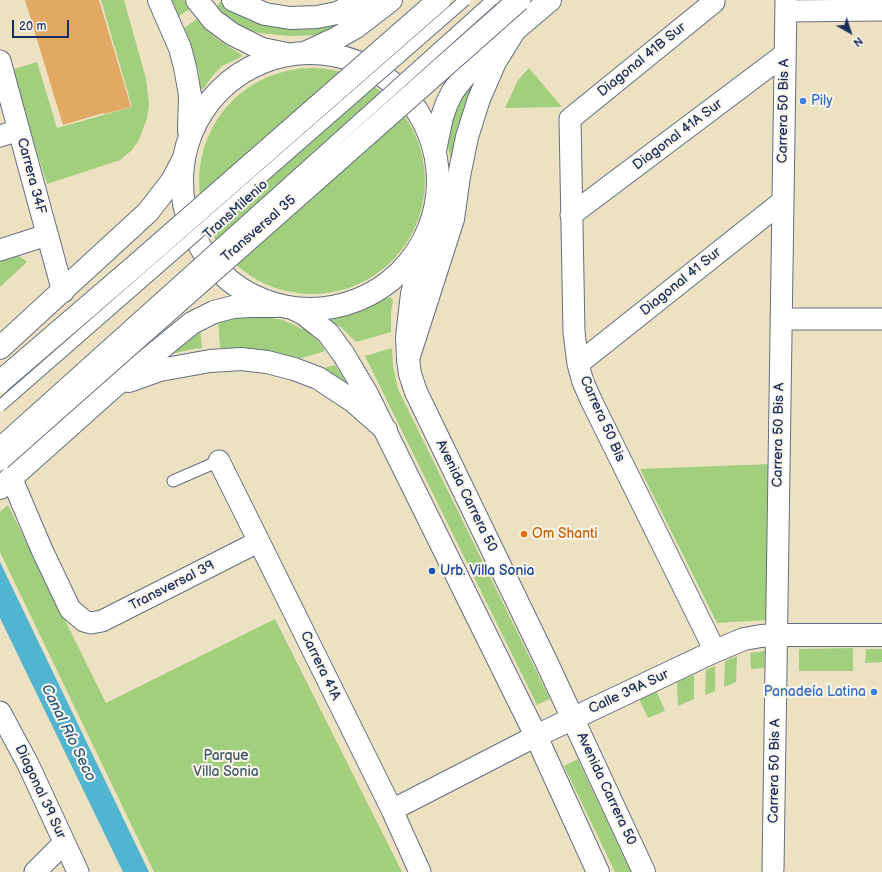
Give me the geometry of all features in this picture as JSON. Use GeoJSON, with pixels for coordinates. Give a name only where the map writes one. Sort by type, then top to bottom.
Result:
{"type":"FeatureCollection","features":[{"type":"Feature","properties":{"kind":"main road"},"geometry":{"type":"LineString","coordinates":[[159,0],[180,48],[190,95],[189,136],[183,160],[181,191],[187,222],[201,251],[221,275],[246,294],[304,314],[328,334],[344,354],[386,430],[536,736],[598,872]]}},
{"type":"Feature","properties":{"kind":"main road"},"geometry":{"type":"LineString","coordinates":[[4,475],[111,389],[181,330],[202,317],[233,307],[250,306],[320,310],[346,305],[371,295],[393,280],[411,261],[425,239],[435,210],[439,180],[436,150],[426,123],[410,99],[389,78],[364,64],[336,55],[262,49],[232,34],[213,20],[197,0]]}},
{"type":"Feature","properties":{"kind":"main road"},"geometry":{"type":"LineString","coordinates":[[233,0],[265,14],[290,18],[317,17],[337,13],[365,0]]}},
{"type":"Feature","properties":{"kind":"main road"},"geometry":{"type":"LineString","coordinates":[[189,136],[205,107],[227,83],[255,65],[297,53],[335,39],[356,27],[391,0]]}},
{"type":"Feature","properties":{"kind":"main road"},"geometry":{"type":"LineString","coordinates":[[0,382],[171,235],[438,0]]}},
{"type":"Feature","properties":{"kind":"main road","name":"Transversal 35"},"geometry":{"type":"LineString","coordinates":[[4,475],[519,0]]}},
{"type":"Feature","properties":{"kind":"main road"},"geometry":{"type":"LineString","coordinates":[[436,150],[442,117],[447,102],[453,91],[483,57],[550,0]]}},
{"type":"Feature","properties":{"kind":"main road"},"geometry":{"type":"LineString","coordinates":[[408,359],[453,219],[459,176],[467,137],[479,99],[495,62],[516,28]]}},
{"type":"Feature","properties":{"kind":"main road"},"geometry":{"type":"LineString","coordinates":[[0,348],[63,292],[148,212],[172,182],[183,160]]}},
{"type":"Feature","properties":{"kind":"main road","name":"Avenida Carrera 50"},"geometry":{"type":"LineString","coordinates":[[425,239],[412,294],[407,340],[408,359],[413,384],[421,405],[573,718],[644,872]]}},
{"type":"Feature","properties":{"kind":"main road"},"geometry":{"type":"LineString","coordinates":[[111,389],[143,376],[174,367],[213,360],[241,359],[267,362],[294,369],[318,378],[353,401],[386,430]]}},
{"type":"Feature","properties":{"kind":"main road","name":"Calle 39A Sur"},"geometry":{"type":"LineString","coordinates":[[536,736],[715,651],[744,640],[761,636],[777,635],[882,635]]}},
{"type":"Feature","properties":{"kind":"street","name":"Diagonal 41B Sur"},"geometry":{"type":"LineString","coordinates":[[570,119],[714,2]]}},
{"type":"Feature","properties":{"kind":"street"},"geometry":{"type":"LineString","coordinates":[[786,5],[882,10]]}},
{"type":"Feature","properties":{"kind":"street","name":"Carrera 50 Bis A"},"geometry":{"type":"LineString","coordinates":[[773,869],[786,5]]}},
{"type":"Feature","properties":{"kind":"street","name":"Diagonal 41A Sur"},"geometry":{"type":"LineString","coordinates":[[571,215],[785,54]]}},
{"type":"Feature","properties":{"kind":"street","name":"Carrera 34F"},"geometry":{"type":"LineString","coordinates":[[0,61],[9,133],[47,234],[63,292]]}},
{"type":"Feature","properties":{"kind":"street","name":"Carrera 50 Bis"},"geometry":{"type":"LineString","coordinates":[[570,119],[574,332],[578,364],[583,382],[591,400],[715,651]]}},
{"type":"Feature","properties":{"kind":"street","name":"Diagonal 41 Sur"},"geometry":{"type":"LineString","coordinates":[[578,364],[783,201]]}},
{"type":"Feature","properties":{"kind":"street"},"geometry":{"type":"LineString","coordinates":[[0,250],[47,234]]}},
{"type":"Feature","properties":{"kind":"street"},"geometry":{"type":"LineString","coordinates":[[781,319],[882,319]]}},
{"type":"Feature","properties":{"kind":"street","name":"Carrera 41A"},"geometry":{"type":"LineString","coordinates":[[218,461],[392,810],[420,872]]}},
{"type":"Feature","properties":{"kind":"street","name":"Transversal 39"},"geometry":{"type":"LineString","coordinates":[[4,475],[70,610],[84,621],[91,623],[102,621],[258,542]]}},
{"type":"Feature","properties":{"kind":"street","name":"Diagonal 39 Sur"},"geometry":{"type":"LineString","coordinates":[[0,712],[28,764],[78,872]]}},
{"type":"Feature","properties":{"kind":"street","name":"Calle 39A Sur"},"geometry":{"type":"LineString","coordinates":[[392,810],[536,736]]}},
{"type":"Feature","properties":{"kind":"street"},"geometry":{"type":"LineString","coordinates":[[35,872],[64,843]]}},
{"type":"Feature","properties":{"kind":"lane","name":"TransMilenio"},"geometry":{"type":"LineString","coordinates":[[0,406],[465,0]]}},
{"type":"Feature","properties":{"kind":"lane","name":"TransMilenio"},"geometry":{"type":"LineString","coordinates":[[0,442],[492,0]]}},
{"type":"Feature","properties":{"kind":"lane"},"geometry":{"type":"LineString","coordinates":[[173,481],[218,461]]}},
{"type":"Feature","properties":{"kind":"green space"},"geometry":{"type":"Polygon","coordinates":[[[101,0],[124,0],[146,79],[149,105],[147,118],[139,140],[132,150],[120,160],[47,184],[11,70],[37,62],[57,128],[132,107],[101,0]]]}},
{"type":"Feature","properties":{"kind":"green space"},"geometry":{"type":"Polygon","coordinates":[[[172,0],[184,0],[190,9],[179,16],[172,0]]]}},
{"type":"Feature","properties":{"kind":"green space"},"geometry":{"type":"Polygon","coordinates":[[[220,2],[236,12],[353,20],[319,35],[289,36],[260,33],[245,29],[225,15],[217,7],[220,2]]]}},
{"type":"Feature","properties":{"kind":"green space"},"geometry":{"type":"Polygon","coordinates":[[[197,19],[203,27],[220,41],[242,55],[241,57],[222,66],[203,89],[200,88],[199,73],[190,41],[184,28],[197,19]]]}},
{"type":"Feature","properties":{"kind":"green space"},"geometry":{"type":"Polygon","coordinates":[[[312,68],[334,70],[365,81],[392,101],[412,128],[423,159],[425,181],[423,203],[412,234],[392,261],[365,281],[334,292],[312,294],[290,292],[259,281],[232,261],[212,234],[201,203],[199,181],[201,159],[212,128],[232,101],[259,81],[290,70],[312,68]]]}},
{"type":"Feature","properties":{"kind":"green space"},"geometry":{"type":"Polygon","coordinates":[[[529,68],[562,107],[505,108],[518,80],[529,68]]]}},
{"type":"Feature","properties":{"kind":"green space"},"geometry":{"type":"Polygon","coordinates":[[[477,76],[451,162],[447,141],[457,101],[477,76]]]}},
{"type":"Feature","properties":{"kind":"green space"},"geometry":{"type":"Polygon","coordinates":[[[17,254],[27,262],[0,287],[0,260],[17,254]]]}},
{"type":"Feature","properties":{"kind":"green space"},"geometry":{"type":"Polygon","coordinates":[[[389,297],[393,301],[391,312],[391,332],[356,342],[342,328],[332,321],[333,316],[344,315],[362,310],[389,297]]]}},
{"type":"Feature","properties":{"kind":"green space"},"geometry":{"type":"Polygon","coordinates":[[[233,315],[283,320],[307,331],[320,343],[325,351],[296,360],[255,351],[220,348],[218,319],[233,315]]]}},
{"type":"Feature","properties":{"kind":"green space"},"geometry":{"type":"Polygon","coordinates":[[[200,327],[202,348],[171,354],[200,327]]]}},
{"type":"Feature","properties":{"kind":"green space"},"geometry":{"type":"Polygon","coordinates":[[[392,348],[393,367],[398,389],[550,699],[537,705],[365,356],[392,348]]]}},
{"type":"Feature","properties":{"kind":"green space"},"geometry":{"type":"Polygon","coordinates":[[[335,365],[350,388],[320,369],[335,365]]]}},
{"type":"Feature","properties":{"kind":"green space"},"geometry":{"type":"Polygon","coordinates":[[[771,464],[769,620],[717,623],[640,469],[771,464]]]}},
{"type":"Feature","properties":{"kind":"green space","name":"Parque Villa Sonia"},"geometry":{"type":"Polygon","coordinates":[[[8,505],[106,703],[275,619],[402,872],[154,872],[0,552],[0,512],[8,505]]]}},
{"type":"Feature","properties":{"kind":"green space"},"geometry":{"type":"Polygon","coordinates":[[[853,648],[853,671],[799,671],[799,649],[853,648]]]}},
{"type":"Feature","properties":{"kind":"green space"},"geometry":{"type":"Polygon","coordinates":[[[866,649],[882,649],[882,662],[865,663],[866,649]]]}},
{"type":"Feature","properties":{"kind":"green space"},"geometry":{"type":"Polygon","coordinates":[[[765,651],[764,668],[751,669],[750,653],[765,651]]]}},
{"type":"Feature","properties":{"kind":"green space"},"geometry":{"type":"Polygon","coordinates":[[[737,656],[736,682],[724,687],[725,661],[737,656]]]}},
{"type":"Feature","properties":{"kind":"green space"},"geometry":{"type":"Polygon","coordinates":[[[715,666],[715,691],[705,695],[706,670],[715,666]]]}},
{"type":"Feature","properties":{"kind":"green space"},"geometry":{"type":"Polygon","coordinates":[[[694,675],[694,699],[678,706],[677,682],[694,675]]]}},
{"type":"Feature","properties":{"kind":"green space"},"geometry":{"type":"Polygon","coordinates":[[[656,690],[665,711],[648,718],[639,699],[656,690]]]}},
{"type":"Feature","properties":{"kind":"green space"},"geometry":{"type":"Polygon","coordinates":[[[578,759],[631,872],[615,872],[564,766],[578,759]]]}},
{"type":"Feature","properties":{"kind":"water","name":"Canal Río Seco"},"geometry":{"type":"Polygon","coordinates":[[[0,562],[149,872],[123,872],[0,618],[0,562]]]}},
{"type":"Feature","properties":{"kind":"building"},"geometry":{"type":"Polygon","coordinates":[[[25,0],[99,0],[131,107],[103,113],[63,125],[25,0]]]}},
{"type":"Feature","properties":{"kind":"place","name":"Pily"},"geometry":{"type":"Point","coordinates":[803,101]}},
{"type":"Feature","properties":{"kind":"place","name":"Om Shanti"},"geometry":{"type":"Point","coordinates":[524,534]}},
{"type":"Feature","properties":{"kind":"place","name":"Urb. Villa Sonia"},"geometry":{"type":"Point","coordinates":[432,571]}},
{"type":"Feature","properties":{"kind":"place","name":"Panadeía Latina"},"geometry":{"type":"Point","coordinates":[874,692]}}]}
